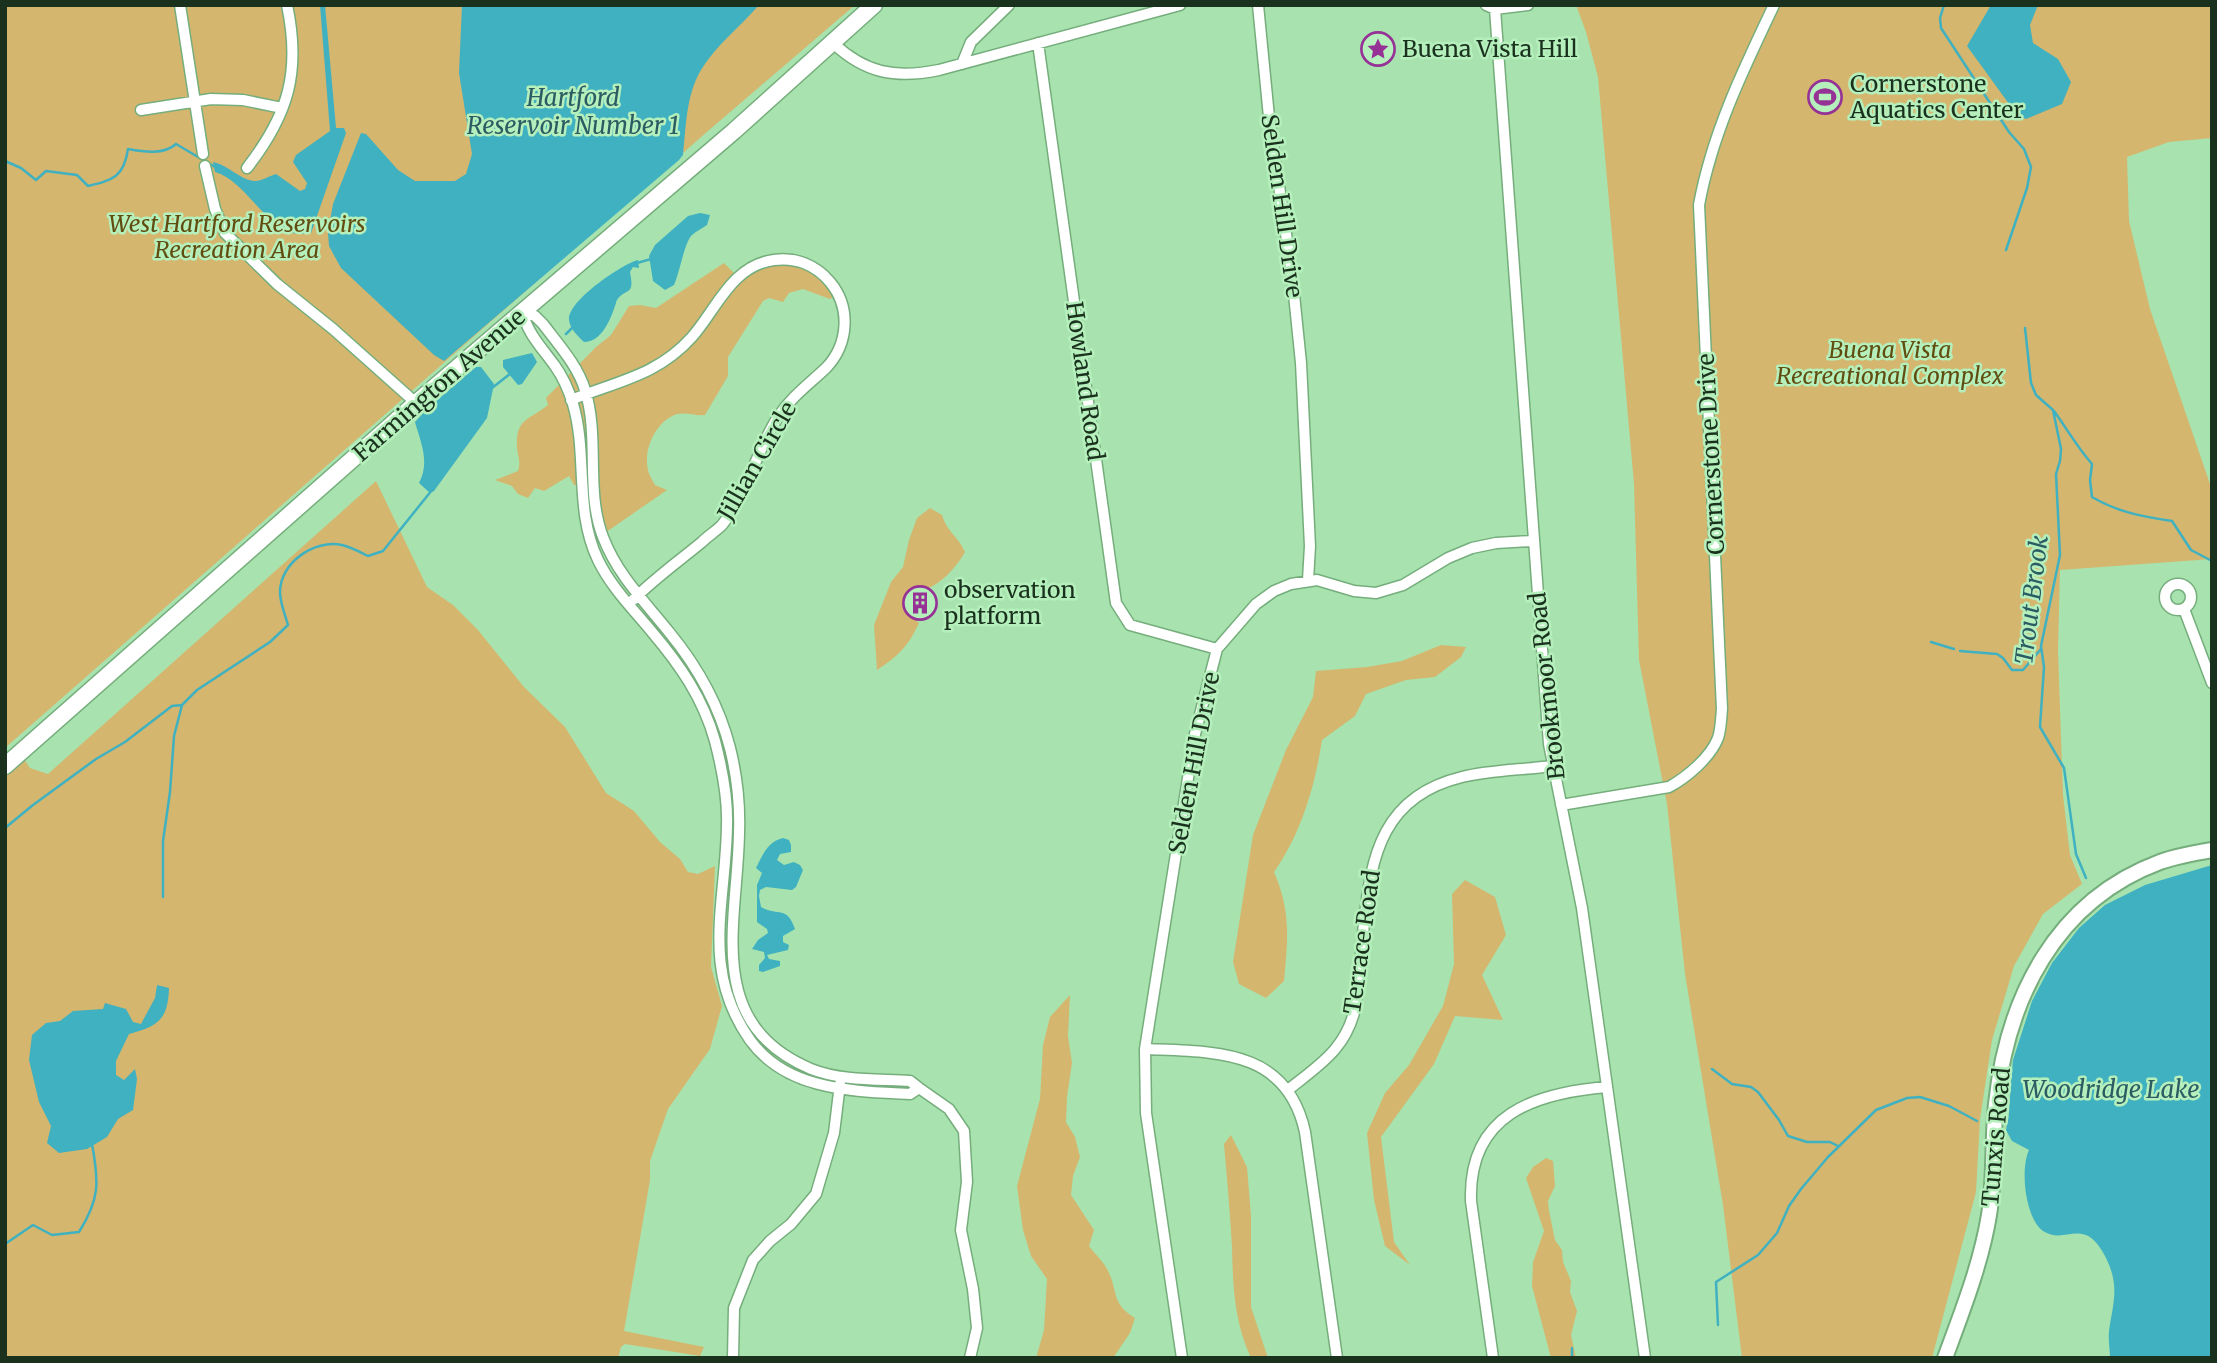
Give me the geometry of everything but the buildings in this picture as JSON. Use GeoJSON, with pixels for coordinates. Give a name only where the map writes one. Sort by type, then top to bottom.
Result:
{"type":"FeatureCollection","features":[{"type":"Feature","properties":{"kind":"main road","name":"Farmington Avenue"},"geometry":{"type":"LineString","coordinates":[[5,766],[416,403],[874,5]]}},
{"type":"Feature","properties":{"kind":"street"},"geometry":{"type":"LineString","coordinates":[[180,5],[203,154]]}},
{"type":"Feature","properties":{"kind":"street"},"geometry":{"type":"LineString","coordinates":[[247,168],[271,134],[293,74],[293,34],[287,5]]}},
{"type":"Feature","properties":{"kind":"street"},"geometry":{"type":"LineString","coordinates":[[962,64],[971,43],[1009,5]]}},
{"type":"Feature","properties":{"kind":"street","name":"Selden Hill Drive"},"geometry":{"type":"LineString","coordinates":[[1182,1358],[1146,1113],[1145,1049],[1195,734],[1217,649],[1261,600],[1282,588],[1308,580],[1310,546],[1301,363],[1292,275],[1269,117],[1258,5]]}},
{"type":"Feature","properties":{"kind":"street"},"geometry":{"type":"LineString","coordinates":[[1491,7],[1528,5]]}},
{"type":"Feature","properties":{"kind":"street","name":"Cornerstone Drive"},"geometry":{"type":"LineString","coordinates":[[1561,805],[1669,787],[1704,758],[1717,741],[1720,732],[1722,709],[1699,205],[1719,126],[1774,5]]}},
{"type":"Feature","properties":{"kind":"street"},"geometry":{"type":"LineString","coordinates":[[832,43],[859,63],[896,74],[925,73],[1177,6]]}},
{"type":"Feature","properties":{"kind":"street","name":"Brookmoor Road"},"geometry":{"type":"LineString","coordinates":[[1491,7],[1551,765],[1582,908],[1645,1358]]}},
{"type":"Feature","properties":{"kind":"street","name":"Howland Road"},"geometry":{"type":"LineString","coordinates":[[1038,43],[1115,603],[1130,625],[1217,649]]}},
{"type":"Feature","properties":{"kind":"street"},"geometry":{"type":"LineString","coordinates":[[141,110],[211,99],[243,100],[282,108]]}},
{"type":"Feature","properties":{"kind":"street"},"geometry":{"type":"LineString","coordinates":[[205,166],[215,209],[225,233],[277,284],[333,329],[416,403]]}},
{"type":"Feature","properties":{"kind":"street","name":"Jillian Circle"},"geometry":{"type":"LineString","coordinates":[[571,400],[634,378],[666,362],[691,338],[733,281],[753,266],[772,260],[807,263],[821,271],[840,293],[846,320],[842,342],[828,366],[795,394],[778,417],[745,487],[722,525],[628,604]]}},
{"type":"Feature","properties":{"kind":"street"},"geometry":{"type":"LineString","coordinates":[[523,312],[535,316],[543,324],[582,382],[587,394],[596,510],[601,535],[613,561],[637,595],[675,639],[706,685],[718,710],[730,747],[739,796],[740,829],[732,965],[742,1004],[754,1025],[775,1049],[812,1069],[840,1076],[910,1081],[949,1109],[964,1131],[967,1182],[961,1230],[973,1289],[977,1328],[970,1358]]}},
{"type":"Feature","properties":{"kind":"street"},"geometry":{"type":"LineString","coordinates":[[523,312],[528,328],[557,369],[571,400],[577,422],[582,498],[590,538],[599,561],[628,604],[678,663],[704,708],[721,766],[727,824],[719,954],[726,996],[737,1019],[766,1057],[806,1081],[839,1090],[910,1094],[919,1088]]}},
{"type":"Feature","properties":{"kind":"street"},"geometry":{"type":"LineString","coordinates":[[1308,580],[1326,582],[1354,591],[1376,593],[1403,585],[1448,558],[1472,548],[1496,543],[1532,541]]}},
{"type":"Feature","properties":{"kind":"street"},"geometry":{"type":"LineString","coordinates":[[2184,609],[2212,683]]}},
{"type":"Feature","properties":{"kind":"street","name":"Terrace Road"},"geometry":{"type":"LineString","coordinates":[[1289,1089],[1336,1049],[1351,1024],[1356,1004],[1372,864],[1383,836],[1398,815],[1425,792],[1451,780],[1475,774],[1551,765]]}},
{"type":"Feature","properties":{"kind":"street","name":"Tunxis Road"},"geometry":{"type":"LineString","coordinates":[[1945,1358],[1986,1231],[1992,1189],[2000,1077],[2011,1024],[2031,975],[2066,926],[2105,892],[2161,862],[2212,850]]}},
{"type":"Feature","properties":{"kind":"street"},"geometry":{"type":"LineString","coordinates":[[1145,1049],[1238,1057],[1269,1072],[1289,1089],[1298,1106],[1305,1132],[1338,1358]]}},
{"type":"Feature","properties":{"kind":"street"},"geometry":{"type":"LineString","coordinates":[[733,1358],[734,1308],[753,1260],[770,1241],[791,1224],[816,1194],[834,1133],[840,1076]]}},
{"type":"Feature","properties":{"kind":"street"},"geometry":{"type":"LineString","coordinates":[[1493,1358],[1471,1201],[1471,1176],[1480,1150],[1501,1121],[1529,1102],[1560,1093],[1607,1087]]}},
{"type":"Feature","properties":{"kind":"green space","name":"West Hartford Reservoirs Recreation Area"},"geometry":{"type":"Polygon","coordinates":[[[5,5],[855,5],[5,748],[5,5]]]}},
{"type":"Feature","properties":{"kind":"green space","name":"Buena Vista Recreational Complex"},"geometry":{"type":"Polygon","coordinates":[[[1576,5],[2212,5],[2212,138],[2169,142],[2127,157],[2129,221],[2150,309],[2210,484],[2212,559],[2060,570],[2058,650],[2063,795],[2070,855],[2082,884],[2043,914],[2014,966],[1992,1040],[1980,1119],[1976,1192],[1932,1358],[1742,1358],[1723,1205],[1685,974],[1667,804],[1639,660],[1634,484],[1598,77],[1576,5]]]}},
{"type":"Feature","properties":{"kind":"green space"},"geometry":{"type":"Polygon","coordinates":[[[772,260],[807,263],[840,293],[830,299],[803,289],[789,293],[783,302],[769,298],[763,301],[728,357],[728,376],[705,415],[677,414],[657,429],[649,445],[647,462],[655,485],[667,490],[602,535],[594,484],[574,485],[569,476],[544,491],[535,488],[528,498],[518,494],[512,486],[495,480],[518,471],[517,438],[521,426],[548,405],[546,398],[611,335],[629,306],[656,308],[724,263],[738,277],[772,260]]]}},
{"type":"Feature","properties":{"kind":"green space"},"geometry":{"type":"Polygon","coordinates":[[[376,481],[427,587],[453,605],[478,630],[524,687],[565,727],[606,793],[634,811],[660,842],[680,859],[688,872],[698,874],[715,866],[711,967],[722,1006],[710,1049],[668,1109],[650,1161],[650,1180],[624,1331],[704,1347],[700,1356],[625,1344],[621,1347],[618,1358],[5,1358],[5,766],[20,753],[30,768],[48,774],[376,481]]]}},
{"type":"Feature","properties":{"kind":"green space"},"geometry":{"type":"Polygon","coordinates":[[[930,508],[942,515],[965,552],[945,577],[916,593],[908,614],[919,623],[915,631],[902,650],[877,670],[874,625],[891,582],[903,567],[917,518],[930,508]]]}},
{"type":"Feature","properties":{"kind":"green space"},"geometry":{"type":"Polygon","coordinates":[[[1441,645],[1466,647],[1461,657],[1435,677],[1406,680],[1366,694],[1355,716],[1322,740],[1306,809],[1292,842],[1274,872],[1286,913],[1287,952],[1284,981],[1266,998],[1239,984],[1233,962],[1253,835],[1286,750],[1313,697],[1316,671],[1402,661],[1441,645]]]}},
{"type":"Feature","properties":{"kind":"green space"},"geometry":{"type":"Polygon","coordinates":[[[1465,880],[1495,897],[1506,935],[1482,975],[1503,1020],[1455,1016],[1434,1064],[1381,1137],[1394,1242],[1410,1265],[1385,1246],[1374,1200],[1367,1133],[1385,1093],[1409,1065],[1443,1006],[1454,964],[1452,894],[1465,880]]]}},
{"type":"Feature","properties":{"kind":"green space"},"geometry":{"type":"Polygon","coordinates":[[[1070,995],[1068,1036],[1072,1063],[1066,1122],[1075,1137],[1080,1157],[1073,1176],[1071,1195],[1094,1230],[1089,1246],[1107,1269],[1118,1302],[1135,1318],[1130,1333],[1113,1358],[1036,1358],[1044,1330],[1047,1279],[1031,1256],[1023,1230],[1017,1186],[1040,1099],[1043,1045],[1050,1017],[1070,995]]]}},
{"type":"Feature","properties":{"kind":"green space"},"geometry":{"type":"Polygon","coordinates":[[[1231,1135],[1247,1167],[1251,1216],[1251,1307],[1268,1358],[1251,1358],[1241,1331],[1236,1304],[1224,1144],[1231,1135]]]}},
{"type":"Feature","properties":{"kind":"green space"},"geometry":{"type":"Polygon","coordinates":[[[1546,1158],[1553,1161],[1555,1186],[1548,1201],[1549,1211],[1555,1240],[1562,1250],[1563,1262],[1571,1281],[1570,1292],[1577,1311],[1571,1335],[1576,1358],[1551,1358],[1532,1286],[1533,1262],[1544,1231],[1526,1178],[1533,1167],[1546,1158]]]}},
{"type":"Feature","properties":{"kind":"water"},"geometry":{"type":"Polygon","coordinates":[[[320,5],[325,5],[336,128],[344,128],[346,133],[311,233],[297,234],[272,221],[239,187],[215,172],[213,162],[250,180],[260,180],[276,174],[300,191],[305,189],[307,183],[293,162],[296,155],[330,131],[320,5]]]}},
{"type":"Feature","properties":{"kind":"water","name":"Hartford Reservoir Number 1"},"geometry":{"type":"Polygon","coordinates":[[[462,5],[759,5],[721,44],[701,70],[692,90],[683,155],[679,160],[444,361],[434,355],[341,268],[329,246],[328,233],[333,204],[361,133],[366,134],[398,170],[415,181],[455,181],[466,174],[472,154],[459,73],[462,5]]]}},
{"type":"Feature","properties":{"kind":"water"},"geometry":{"type":"Polygon","coordinates":[[[1991,5],[2038,5],[2030,25],[2033,43],[2058,59],[2071,82],[2062,104],[2026,119],[2017,115],[1967,46],[1991,5]]]}},
{"type":"Feature","properties":{"kind":"water"},"geometry":{"type":"Polygon","coordinates":[[[700,213],[710,215],[707,225],[689,239],[674,285],[665,290],[653,281],[649,256],[655,245],[688,216],[700,213]]]}},
{"type":"Feature","properties":{"kind":"water"},"geometry":{"type":"Polygon","coordinates":[[[638,260],[639,268],[633,267],[630,272],[630,288],[617,300],[604,330],[590,341],[584,342],[570,326],[571,311],[598,284],[620,268],[638,260]]]}},
{"type":"Feature","properties":{"kind":"water"},"geometry":{"type":"Polygon","coordinates":[[[532,353],[537,362],[522,384],[518,385],[503,367],[503,360],[532,353]]]}},
{"type":"Feature","properties":{"kind":"water"},"geometry":{"type":"Polygon","coordinates":[[[476,367],[481,367],[494,384],[487,418],[430,493],[419,483],[424,460],[415,422],[476,367]]]}},
{"type":"Feature","properties":{"kind":"water"},"geometry":{"type":"Polygon","coordinates":[[[783,838],[789,840],[791,852],[780,854],[777,860],[784,865],[794,862],[800,865],[803,870],[796,887],[792,890],[766,887],[760,890],[759,896],[761,907],[785,914],[795,929],[783,936],[783,942],[789,945],[788,950],[767,955],[769,959],[780,961],[780,966],[763,972],[759,971],[759,965],[765,958],[764,952],[752,949],[758,940],[768,933],[767,929],[757,922],[757,885],[762,873],[756,868],[769,846],[783,838]]]}},
{"type":"Feature","properties":{"kind":"water","name":"Woodridge Lake"},"geometry":{"type":"Polygon","coordinates":[[[2212,865],[2212,1358],[2110,1358],[2109,1334],[2114,1286],[2106,1258],[2090,1237],[2082,1234],[2051,1235],[2043,1231],[2037,1225],[2028,1205],[2025,1169],[2029,1150],[2012,1141],[2006,1130],[2013,1060],[2032,1001],[2052,963],[2079,928],[2105,905],[2145,885],[2212,865]]]}},
{"type":"Feature","properties":{"kind":"water"},"geometry":{"type":"Polygon","coordinates":[[[157,985],[169,988],[164,1015],[147,1028],[129,1034],[116,1061],[116,1075],[124,1080],[135,1069],[137,1079],[133,1110],[118,1119],[107,1137],[87,1149],[59,1153],[47,1143],[51,1126],[39,1102],[29,1060],[32,1035],[46,1023],[60,1021],[73,1011],[103,1009],[105,1003],[126,1009],[133,1022],[141,1024],[155,998],[157,985]]]}},
{"type":"Feature","properties":{"kind":"waterway","name":"Trout Brook"},"geometry":{"type":"LineString","coordinates":[[1944,5],[1940,18],[1941,28],[2009,132],[2024,149],[2031,167],[2027,188],[2006,250]]}},
{"type":"Feature","properties":{"kind":"waterway"},"geometry":{"type":"LineString","coordinates":[[5,161],[21,168],[36,180],[46,171],[77,175],[88,186],[116,176],[124,166],[128,149],[160,151],[176,144],[215,167]]}},
{"type":"Feature","properties":{"kind":"waterway"},"geometry":{"type":"LineString","coordinates":[[637,263],[651,259]]}},
{"type":"Feature","properties":{"kind":"waterway"},"geometry":{"type":"LineString","coordinates":[[566,334],[573,327]]}},
{"type":"Feature","properties":{"kind":"waterway","name":"Trout Brook"},"geometry":{"type":"LineString","coordinates":[[2025,328],[2031,383],[2036,395],[2053,410],[2061,449],[2056,474],[2060,555],[2041,646],[2044,667],[2040,727],[2064,768],[2076,854],[2086,878]]}},
{"type":"Feature","properties":{"kind":"waterway"},"geometry":{"type":"LineString","coordinates":[[492,388],[511,373]]}},
{"type":"Feature","properties":{"kind":"waterway"},"geometry":{"type":"LineString","coordinates":[[2054,411],[2092,464],[2092,497],[2111,507],[2172,521],[2191,550],[2212,561]]}},
{"type":"Feature","properties":{"kind":"waterway"},"geometry":{"type":"LineString","coordinates":[[163,897],[163,841],[174,736],[182,705],[197,690],[270,642],[288,625],[280,592],[286,572],[300,555],[331,544],[345,546],[368,556],[383,551],[432,490]]}},
{"type":"Feature","properties":{"kind":"waterway"},"geometry":{"type":"LineString","coordinates":[[1931,642],[1954,649]]}},
{"type":"Feature","properties":{"kind":"waterway"},"geometry":{"type":"LineString","coordinates":[[1960,651],[1997,654],[2012,670],[2023,670],[2041,649]]}},
{"type":"Feature","properties":{"kind":"waterway"},"geometry":{"type":"LineString","coordinates":[[5,828],[172,706],[182,705]]}},
{"type":"Feature","properties":{"kind":"waterway"},"geometry":{"type":"LineString","coordinates":[[1712,1069],[1732,1084],[1751,1087],[1758,1092],[1788,1136],[1807,1142],[1830,1142],[1838,1146]]}},
{"type":"Feature","properties":{"kind":"waterway"},"geometry":{"type":"LineString","coordinates":[[1718,1325],[1716,1282],[1758,1255],[1777,1233],[1789,1206],[1801,1189],[1828,1157],[1876,1110],[1907,1098],[1920,1097],[1949,1106],[1977,1121]]}},
{"type":"Feature","properties":{"kind":"waterway"},"geometry":{"type":"LineString","coordinates":[[5,1244],[33,1225],[52,1235],[79,1232],[91,1210],[96,1190],[92,1144]]}},
{"type":"Feature","properties":{"kind":"waterway"},"geometry":{"type":"LineString","coordinates":[[1572,1348],[1572,1358]]}},
{"type":"Feature","properties":{"kind":"place","name":"Buena Vista Hill"},"geometry":{"type":"Point","coordinates":[1378,49]}},
{"type":"Feature","properties":{"kind":"place","name":"Cornerstone Aquatics Center"},"geometry":{"type":"Point","coordinates":[1825,97]}},
{"type":"Feature","properties":{"kind":"place","name":"observation platform"},"geometry":{"type":"Point","coordinates":[920,603]}}]}
